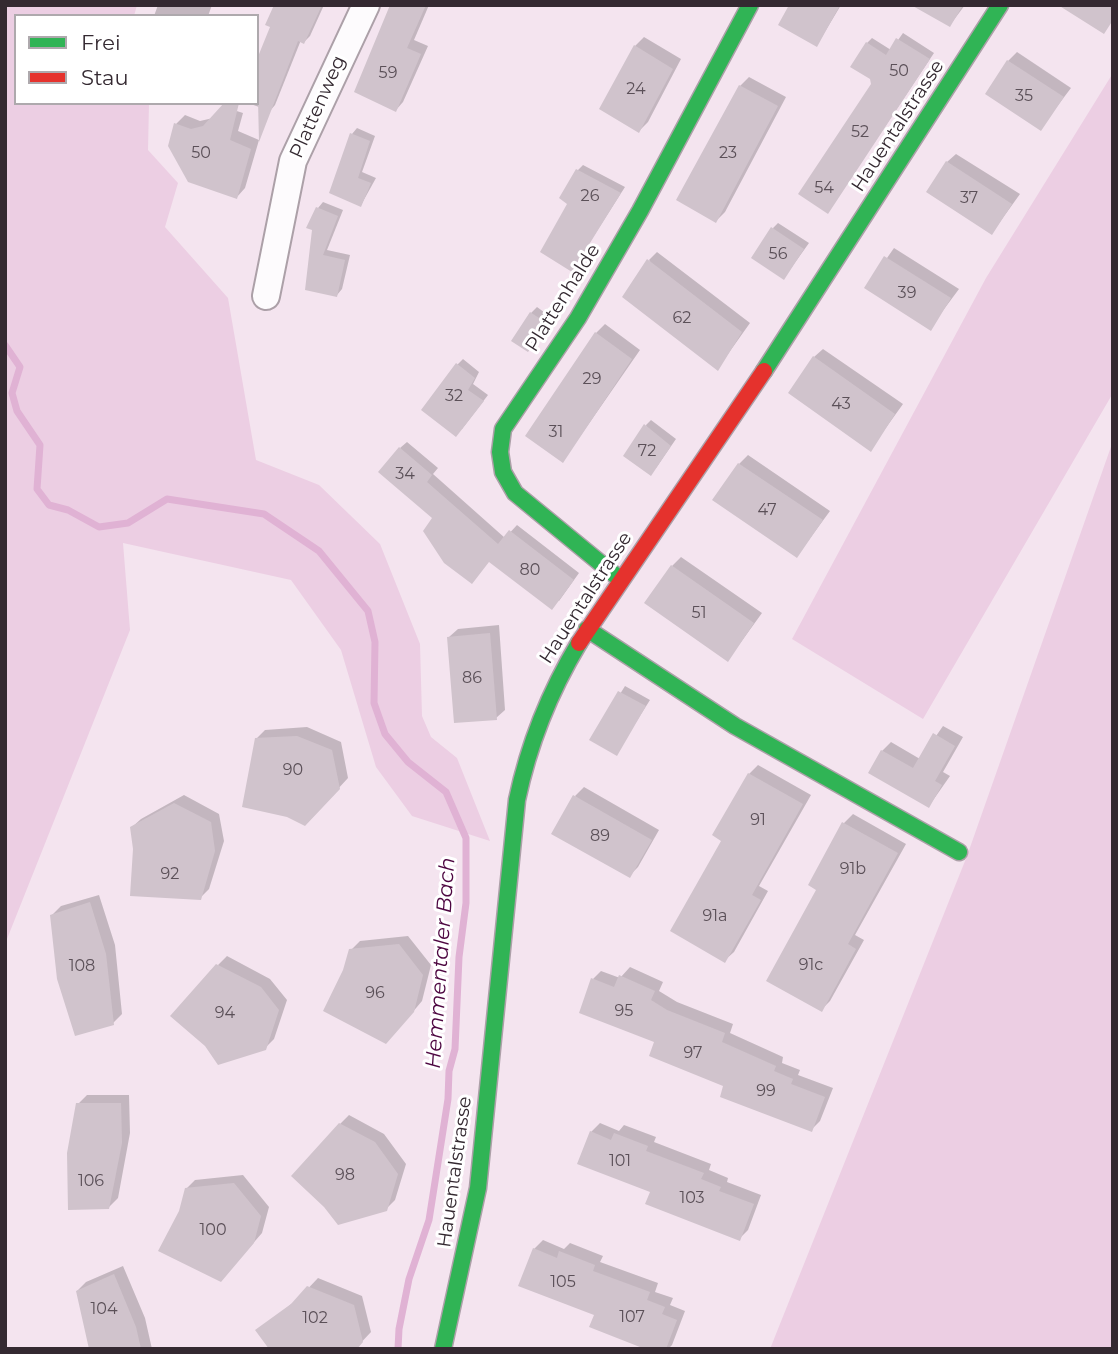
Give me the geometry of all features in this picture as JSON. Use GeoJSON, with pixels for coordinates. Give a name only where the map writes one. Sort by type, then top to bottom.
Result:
{"type":"FeatureCollection","features":[{"type":"Feature","properties":{"kind":"street","name":"Plattenweg"},"geometry":{"type":"LineString","coordinates":[[266,296],[293,161],[366,5]]}},
{"type":"Feature","properties":{"kind":"street","name":"Plattenhalde"},"geometry":{"type":"LineString","coordinates":[[621,580],[515,493],[503,472],[500,452],[503,429],[578,318],[640,211],[750,5]]}},
{"type":"Feature","properties":{"kind":"street","name":"Hauentalstrasse"},"geometry":{"type":"LineString","coordinates":[[443,1349],[478,1188],[517,800],[526,758],[540,720],[559,676],[587,629],[802,315],[1000,5]]}},
{"type":"Feature","properties":{"kind":"street"},"geometry":{"type":"LineString","coordinates":[[587,629],[735,726],[958,852]]}},
{"type":"Feature","properties":{"kind":"shaded area"},"geometry":{"type":"Polygon","coordinates":[[[5,5],[137,5],[135,14],[14,14],[14,105],[149,105],[148,150],[178,183],[165,227],[228,298],[256,460],[319,485],[380,544],[420,644],[422,716],[431,737],[457,758],[490,841],[412,816],[376,767],[341,650],[291,580],[123,543],[130,630],[5,944],[5,5]]]}},
{"type":"Feature","properties":{"kind":"shaded area"},"geometry":{"type":"Polygon","coordinates":[[[1113,73],[1113,393],[923,719],[792,639],[986,278],[1113,73]]]}},
{"type":"Feature","properties":{"kind":"shaded area"},"geometry":{"type":"Polygon","coordinates":[[[1113,441],[1113,1349],[770,1349],[967,856],[1113,441]]]}},
{"type":"Feature","properties":{"kind":"building"},"geometry":{"type":"Polygon","coordinates":[[[274,5],[322,5],[304,44],[298,41],[259,142],[259,54],[270,27],[265,25],[274,5]]]}},
{"type":"Feature","properties":{"kind":"building"},"geometry":{"type":"Polygon","coordinates":[[[390,5],[426,5],[407,48],[421,54],[396,112],[354,92],[390,5]]]}},
{"type":"Feature","properties":{"kind":"building"},"geometry":{"type":"Polygon","coordinates":[[[789,5],[840,5],[817,47],[778,25],[789,5]]]}},
{"type":"Feature","properties":{"kind":"building"},"geometry":{"type":"Polygon","coordinates":[[[911,5],[963,5],[950,27],[911,5]]]}},
{"type":"Feature","properties":{"kind":"building"},"geometry":{"type":"Polygon","coordinates":[[[1058,5],[1113,5],[1113,20],[1104,34],[1058,5]]]}},
{"type":"Feature","properties":{"kind":"building"},"geometry":{"type":"Polygon","coordinates":[[[896,38],[930,59],[828,214],[798,194],[871,84],[870,79],[850,67],[866,42],[886,55],[896,38]]]}},
{"type":"Feature","properties":{"kind":"building"},"geometry":{"type":"Polygon","coordinates":[[[634,45],[673,69],[639,133],[599,109],[634,45]]]}},
{"type":"Feature","properties":{"kind":"building"},"geometry":{"type":"Polygon","coordinates":[[[1007,60],[1064,97],[1041,131],[985,94],[1007,60]]]}},
{"type":"Feature","properties":{"kind":"building"},"geometry":{"type":"Polygon","coordinates":[[[739,85],[778,106],[716,223],[676,200],[739,85]]]}},
{"type":"Feature","properties":{"kind":"building"},"geometry":{"type":"Polygon","coordinates":[[[222,105],[239,105],[230,140],[251,149],[237,199],[188,182],[168,146],[174,123],[191,129],[203,126],[222,105]]]}},
{"type":"Feature","properties":{"kind":"building"},"geometry":{"type":"Polygon","coordinates":[[[350,133],[370,141],[358,178],[371,183],[361,207],[329,193],[350,133]]]}},
{"type":"Feature","properties":{"kind":"building"},"geometry":{"type":"Polygon","coordinates":[[[946,161],[1012,204],[992,235],[926,192],[946,161]]]}},
{"type":"Feature","properties":{"kind":"building"},"geometry":{"type":"Polygon","coordinates":[[[576,169],[621,193],[572,272],[540,252],[567,204],[559,198],[576,169]]]}},
{"type":"Feature","properties":{"kind":"building"},"geometry":{"type":"Polygon","coordinates":[[[316,207],[338,216],[323,255],[345,260],[337,297],[305,290],[312,230],[306,228],[316,207]]]}},
{"type":"Feature","properties":{"kind":"building"},"geometry":{"type":"Polygon","coordinates":[[[771,227],[804,249],[784,280],[751,258],[771,227]]]}},
{"type":"Feature","properties":{"kind":"building"},"geometry":{"type":"Polygon","coordinates":[[[884,256],[951,298],[931,331],[864,288],[884,256]]]}},
{"type":"Feature","properties":{"kind":"building"},"geometry":{"type":"Polygon","coordinates":[[[647,259],[742,332],[718,371],[622,297],[647,259]]]}},
{"type":"Feature","properties":{"kind":"building"},"geometry":{"type":"Polygon","coordinates":[[[530,312],[548,324],[528,352],[511,341],[530,312]]]}},
{"type":"Feature","properties":{"kind":"building"},"geometry":{"type":"Polygon","coordinates":[[[595,332],[632,359],[563,463],[525,436],[595,332]]]}},
{"type":"Feature","properties":{"kind":"building"},"geometry":{"type":"Polygon","coordinates":[[[813,356],[895,414],[871,452],[788,393],[813,356]]]}},
{"type":"Feature","properties":{"kind":"building"},"geometry":{"type":"Polygon","coordinates":[[[456,363],[475,378],[468,390],[484,401],[456,437],[421,410],[456,363]]]}},
{"type":"Feature","properties":{"kind":"building"},"geometry":{"type":"Polygon","coordinates":[[[644,424],[671,446],[651,476],[623,456],[644,424]]]}},
{"type":"Feature","properties":{"kind":"building"},"geometry":{"type":"Polygon","coordinates":[[[399,447],[432,475],[427,482],[498,544],[509,530],[574,580],[552,610],[489,562],[472,584],[444,563],[423,531],[432,518],[378,472],[399,447]]]}},
{"type":"Feature","properties":{"kind":"building"},"geometry":{"type":"Polygon","coordinates":[[[738,463],[823,520],[797,558],[712,500],[738,463]]]}},
{"type":"Feature","properties":{"kind":"building"},"geometry":{"type":"Polygon","coordinates":[[[671,565],[754,623],[728,662],[644,603],[671,565]]]}},
{"type":"Feature","properties":{"kind":"building"},"geometry":{"type":"Polygon","coordinates":[[[490,633],[497,720],[454,723],[447,637],[490,633]]]}},
{"type":"Feature","properties":{"kind":"building"},"geometry":{"type":"Polygon","coordinates":[[[618,691],[646,706],[617,756],[589,740],[618,691]]]}},
{"type":"Feature","properties":{"kind":"building"},"geometry":{"type":"Polygon","coordinates":[[[933,733],[955,746],[935,781],[942,785],[929,808],[868,773],[881,750],[913,768],[933,733]]]}},
{"type":"Feature","properties":{"kind":"building"},"geometry":{"type":"Polygon","coordinates":[[[297,736],[332,750],[340,789],[305,826],[287,817],[242,807],[255,738],[297,736]]]}},
{"type":"Feature","properties":{"kind":"building"},"geometry":{"type":"Polygon","coordinates":[[[748,773],[803,804],[752,895],[761,900],[725,963],[670,931],[721,841],[712,835],[748,773]]]}},
{"type":"Feature","properties":{"kind":"building"},"geometry":{"type":"Polygon","coordinates":[[[573,795],[652,840],[630,878],[551,834],[573,795]]]}},
{"type":"Feature","properties":{"kind":"building"},"geometry":{"type":"Polygon","coordinates":[[[174,803],[211,822],[215,851],[201,900],[130,896],[133,849],[130,827],[174,803]]]}},
{"type":"Feature","properties":{"kind":"building"},"geometry":{"type":"Polygon","coordinates":[[[842,822],[898,853],[848,944],[856,949],[822,1012],[766,981],[816,890],[808,885],[842,822]]]}},
{"type":"Feature","properties":{"kind":"building"},"geometry":{"type":"Polygon","coordinates":[[[90,902],[106,954],[114,1025],[75,1036],[57,979],[50,915],[90,902]]]}},
{"type":"Feature","properties":{"kind":"building"},"geometry":{"type":"Polygon","coordinates":[[[399,944],[423,975],[414,1012],[386,1044],[323,1011],[343,970],[349,949],[399,944]]]}},
{"type":"Feature","properties":{"kind":"building"},"geometry":{"type":"Polygon","coordinates":[[[216,964],[261,987],[279,1010],[266,1050],[218,1065],[205,1046],[170,1016],[216,964]]]}},
{"type":"Feature","properties":{"kind":"building"},"geometry":{"type":"Polygon","coordinates":[[[619,975],[655,991],[651,1000],[667,1010],[725,1033],[722,1042],[776,1066],[774,1071],[793,1079],[791,1084],[825,1097],[812,1132],[720,1097],[723,1086],[649,1056],[654,1042],[579,1013],[591,978],[614,987],[619,975]]]}},
{"type":"Feature","properties":{"kind":"building"},"geometry":{"type":"Polygon","coordinates":[[[76,1103],[121,1103],[122,1143],[109,1209],[68,1210],[67,1153],[76,1103]]]}},
{"type":"Feature","properties":{"kind":"building"},"geometry":{"type":"Polygon","coordinates":[[[339,1123],[375,1142],[398,1174],[387,1211],[338,1225],[324,1207],[291,1176],[339,1123]]]}},
{"type":"Feature","properties":{"kind":"building"},"geometry":{"type":"Polygon","coordinates":[[[590,1131],[611,1140],[614,1133],[648,1146],[646,1151],[704,1173],[701,1179],[721,1187],[719,1191],[754,1204],[740,1241],[645,1204],[650,1192],[577,1164],[590,1131]]]}},
{"type":"Feature","properties":{"kind":"building"},"geometry":{"type":"Polygon","coordinates":[[[234,1183],[261,1216],[254,1243],[221,1282],[158,1251],[179,1211],[185,1188],[234,1183]]]}},
{"type":"Feature","properties":{"kind":"building"},"geometry":{"type":"Polygon","coordinates":[[[533,1248],[557,1258],[559,1251],[595,1265],[593,1271],[650,1292],[647,1300],[665,1307],[662,1314],[677,1320],[666,1349],[645,1349],[589,1327],[594,1315],[518,1286],[533,1248]]]}},
{"type":"Feature","properties":{"kind":"building"},"geometry":{"type":"Polygon","coordinates":[[[114,1274],[136,1327],[141,1349],[89,1349],[76,1291],[114,1274]]]}},
{"type":"Feature","properties":{"kind":"building"},"geometry":{"type":"Polygon","coordinates":[[[307,1286],[354,1305],[363,1342],[357,1349],[269,1349],[255,1330],[291,1304],[307,1286]]]}},
{"type":"Feature","properties":{"kind":"waterway","name":"Hemmentaler Bach"},"geometry":{"type":"LineString","coordinates":[[5,345],[20,367],[12,393],[17,411],[40,445],[37,489],[49,505],[68,510],[99,527],[128,523],[167,499],[264,514],[319,551],[368,611],[375,642],[374,703],[385,734],[408,762],[446,792],[466,838],[466,903],[459,957],[455,1049],[449,1071],[448,1099],[429,1220],[409,1279],[399,1329],[398,1349]]}},
{"type":"Feature","properties":{"kind":"traffic: fast"},"geometry":{"type":"LineString","coordinates":[[621,580],[515,493],[503,472],[500,452],[503,429],[578,318],[640,211],[750,5]]}},
{"type":"Feature","properties":{"kind":"traffic: fast"},"geometry":{"type":"LineString","coordinates":[[764,371],[1000,5]]}},
{"type":"Feature","properties":{"kind":"traffic: fast"},"geometry":{"type":"LineString","coordinates":[[587,629],[735,726],[959,852]]}},
{"type":"Feature","properties":{"kind":"traffic: fast"},"geometry":{"type":"LineString","coordinates":[[443,1349],[478,1188],[517,800],[541,719],[579,643]]}},
{"type":"Feature","properties":{"kind":"traffic: jam"},"geometry":{"type":"LineString","coordinates":[[579,643],[764,371]]}}]}
